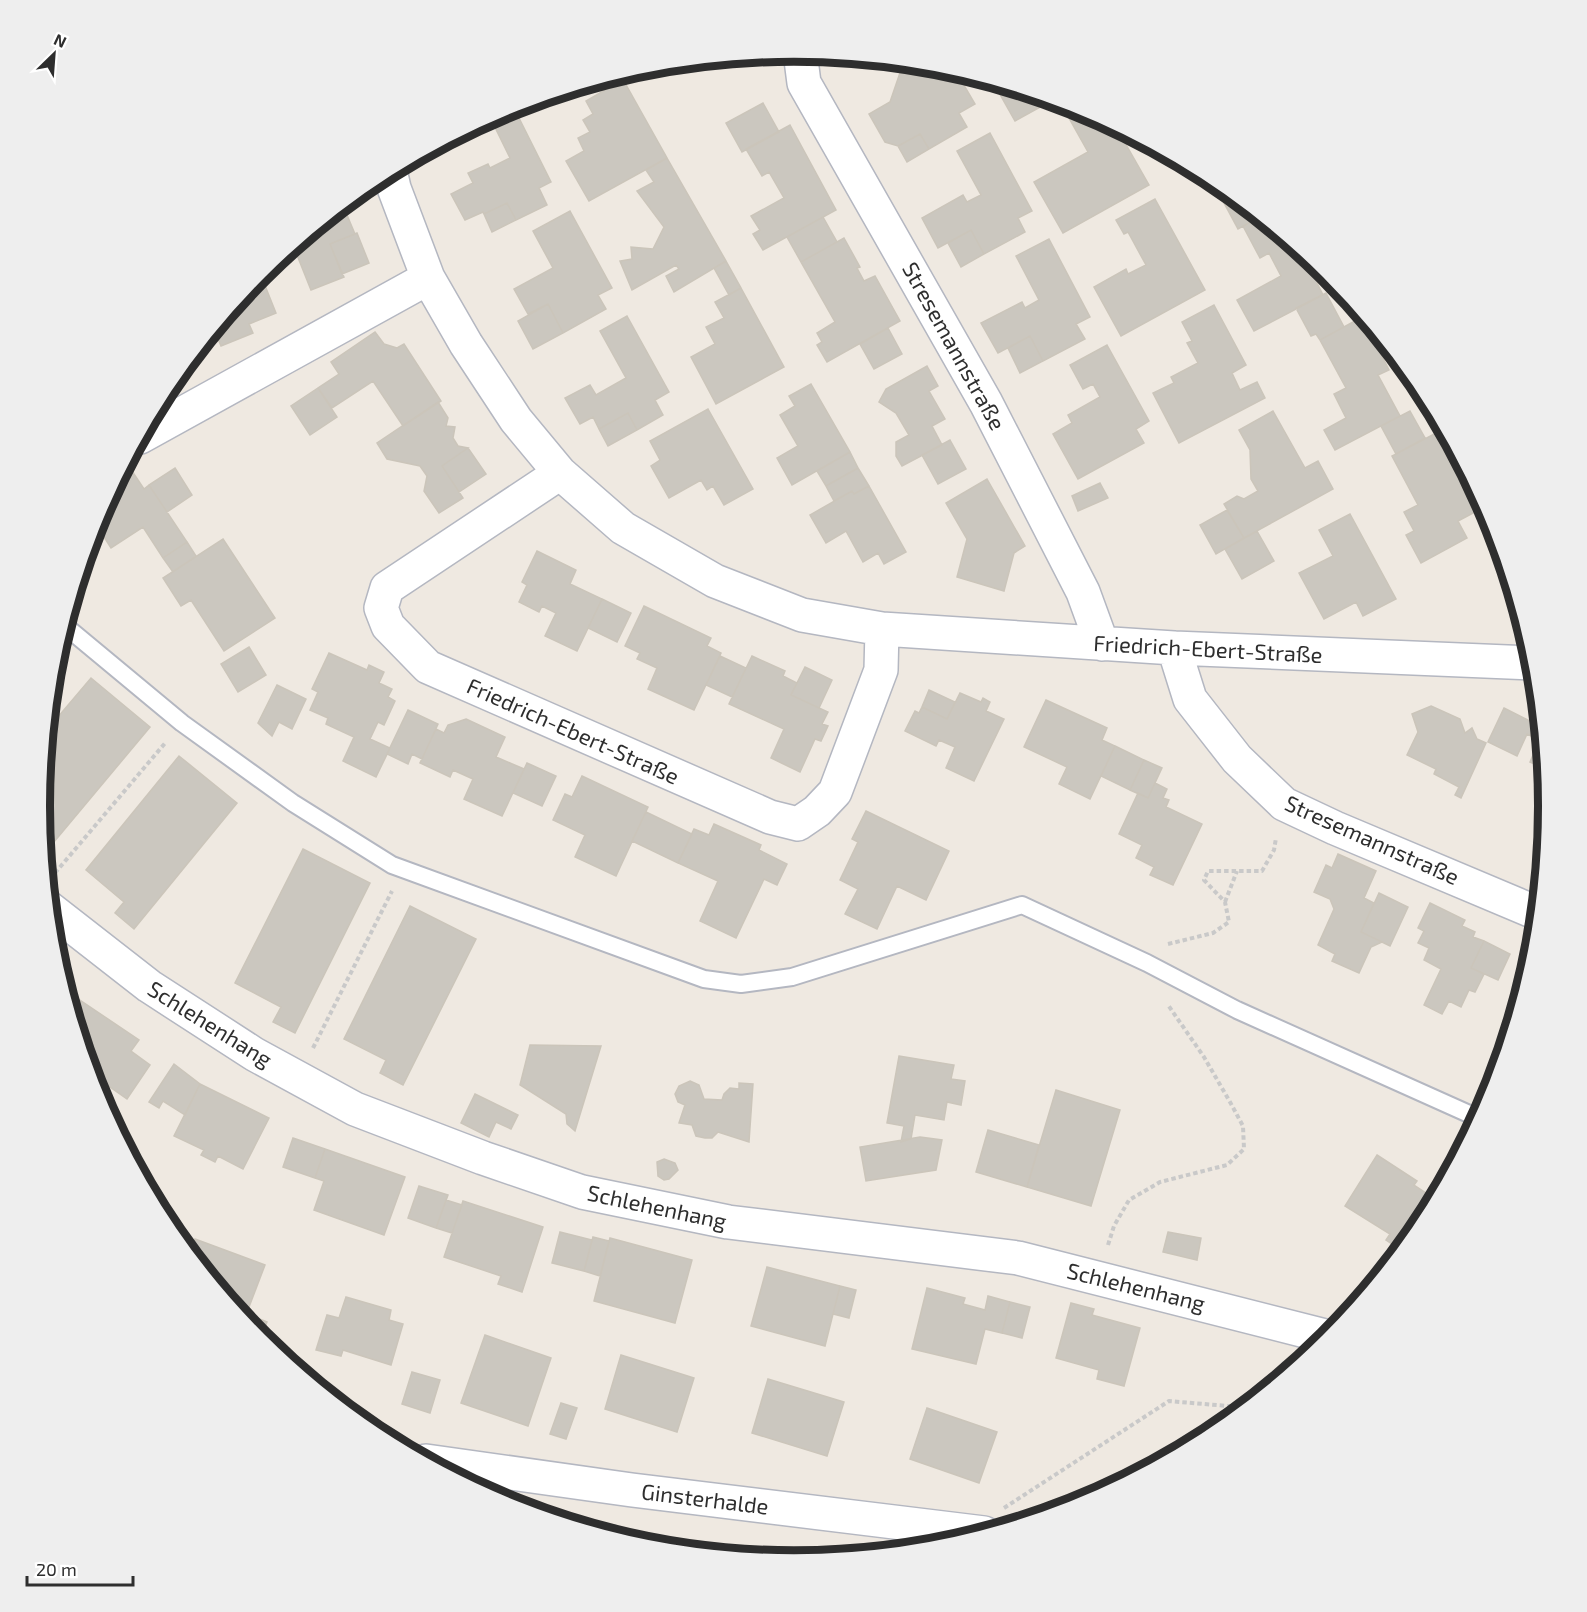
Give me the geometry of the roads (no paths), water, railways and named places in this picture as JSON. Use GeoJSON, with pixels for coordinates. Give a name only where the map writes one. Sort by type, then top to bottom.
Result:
{"type":"FeatureCollection","features":[{"type":"Feature","properties":{"kind":"street","name":"Stresemannstraße"},"geometry":{"type":"LineString","coordinates":[[801,62],[804,83],[986,403],[1083,592],[1102,644]]}},
{"type":"Feature","properties":{"kind":"street","name":"Friedrich-Ebert-Straße"},"geometry":{"type":"LineString","coordinates":[[392,180],[428,278],[466,344],[516,420],[560,473],[622,528],[715,581],[802,615],[882,629],[1174,648],[1523,663]]}},
{"type":"Feature","properties":{"kind":"street"},"geometry":{"type":"LineString","coordinates":[[152,429],[428,278]]}},
{"type":"Feature","properties":{"kind":"street","name":"Friedrich-Ebert-Straße"},"geometry":{"type":"LineString","coordinates":[[560,473],[387,588],[381,608],[388,626],[428,667],[770,818],[798,824],[817,811],[835,792],[881,670],[882,629]]}},
{"type":"Feature","properties":{"kind":"street","name":"Stresemannstraße"},"geometry":{"type":"LineString","coordinates":[[1174,648],[1190,699],[1237,759],[1284,804],[1335,828],[1530,910]]}},
{"type":"Feature","properties":{"kind":"street","name":"Schlehenhang"},"geometry":{"type":"LineString","coordinates":[[58,915],[149,987],[254,1054],[355,1109],[483,1158],[582,1191],[728,1222],[1018,1258],[1318,1334]]}},
{"type":"Feature","properties":{"kind":"street","name":"Ginsterhalde"},"geometry":{"type":"LineString","coordinates":[[447,1464],[644,1492],[963,1530]]}},
{"type":"Feature","properties":{"kind":"lane"},"geometry":{"type":"LineString","coordinates":[[71,631],[182,723],[293,803],[392,865],[704,979],[741,984],[792,977],[1022,905],[1147,963],[1237,1010],[1470,1115]]}}]}
